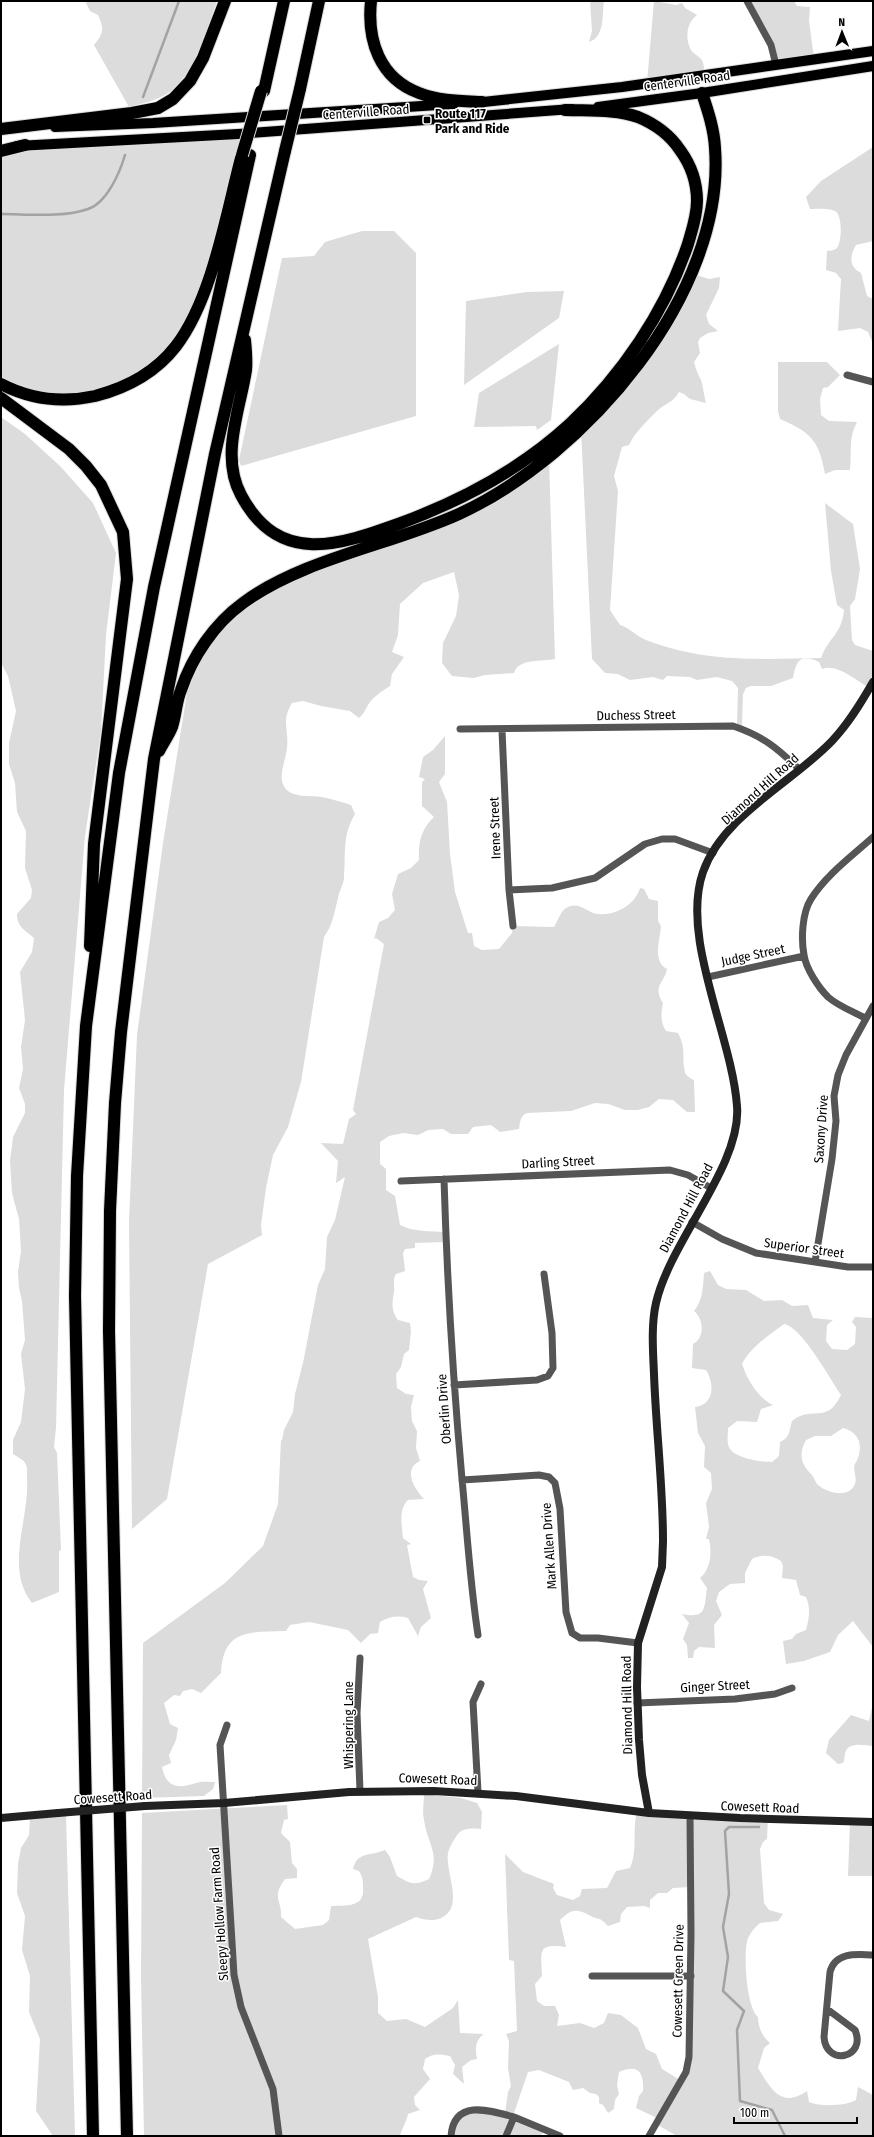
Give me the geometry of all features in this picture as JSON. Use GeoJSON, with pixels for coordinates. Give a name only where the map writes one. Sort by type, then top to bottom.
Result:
{"type":"FeatureCollection","features":[{"type":"Feature","properties":{"kind":"highway"},"geometry":{"type":"LineString","coordinates":[[1,129],[132,113],[158,108],[173,99],[190,81],[203,58],[225,1]]}},
{"type":"Feature","properties":{"kind":"highway"},"geometry":{"type":"LineString","coordinates":[[86,1026],[119,773],[131,704],[154,587],[246,155],[271,59],[284,1]]}},
{"type":"Feature","properties":{"kind":"highway"},"geometry":{"type":"LineString","coordinates":[[127,2136],[109,1361],[110,1211],[121,1032],[154,759],[215,454],[320,1]]}},
{"type":"Feature","properties":{"kind":"highway"},"geometry":{"type":"LineString","coordinates":[[371,1],[370,36],[375,52],[388,72],[419,93],[448,100],[482,102]]}},
{"type":"Feature","properties":{"kind":"highway"},"geometry":{"type":"LineString","coordinates":[[154,759],[172,728],[180,691],[200,650],[222,622],[242,604],[276,582],[315,566],[436,524],[505,490],[551,457],[595,416],[615,393],[655,341],[669,318],[692,269],[706,229],[714,196],[715,150],[712,125],[702,93]]}},
{"type":"Feature","properties":{"kind":"highway"},"geometry":{"type":"LineString","coordinates":[[245,323],[246,367],[233,436],[232,471],[241,495],[251,511],[276,534],[311,545],[333,544],[352,540],[446,505],[492,482],[514,468],[570,424],[620,369],[647,329],[670,288],[683,257],[696,215],[696,192],[688,162],[675,142],[662,130],[646,121],[624,113],[565,110]]}},
{"type":"Feature","properties":{"kind":"highway"},"geometry":{"type":"LineString","coordinates":[[1,151],[25,145]]}},
{"type":"Feature","properties":{"kind":"highway"},"geometry":{"type":"LineString","coordinates":[[1,384],[30,395],[69,400],[105,393],[122,387],[138,380],[154,369],[184,335],[198,305],[216,253],[246,155]]}},
{"type":"Feature","properties":{"kind":"highway"},"geometry":{"type":"LineString","coordinates":[[1,398],[69,449],[86,466],[101,485],[123,532],[127,579],[94,853],[77,1176],[75,1281],[93,2136]]}},
{"type":"Feature","properties":{"kind":"main road","name":"Centerville Road"},"geometry":{"type":"LineString","coordinates":[[1,129],[153,123],[482,102],[594,91],[873,51]]}},
{"type":"Feature","properties":{"kind":"main road","name":"Centerville Road"},"geometry":{"type":"LineString","coordinates":[[1,146],[238,134],[565,110],[608,106],[702,93],[873,66]]}},
{"type":"Feature","properties":{"kind":"main road"},"geometry":{"type":"LineString","coordinates":[[690,78],[702,93]]}},
{"type":"Feature","properties":{"kind":"street"},"geometry":{"type":"LineString","coordinates":[[747,1],[771,45],[776,65]]}},
{"type":"Feature","properties":{"kind":"street"},"geometry":{"type":"LineString","coordinates":[[847,375],[873,382]]}},
{"type":"Feature","properties":{"kind":"street","name":"Diamond Hill Road"},"geometry":{"type":"LineString","coordinates":[[649,1813],[642,1775],[637,1703],[638,1643],[662,1567],[663,1541],[653,1339],[656,1303],[669,1266],[730,1151],[738,1122],[730,1062],[697,931],[698,895],[703,873],[713,853],[732,826],[832,742],[857,711],[873,682]]}},
{"type":"Feature","properties":{"kind":"street","name":"Duchess Street"},"geometry":{"type":"LineString","coordinates":[[460,729],[502,730],[733,726],[754,733],[773,745],[799,769]]}},
{"type":"Feature","properties":{"kind":"street","name":"Irene Street"},"geometry":{"type":"LineString","coordinates":[[502,730],[509,890],[513,926]]}},
{"type":"Feature","properties":{"kind":"street"},"geometry":{"type":"LineString","coordinates":[[865,1018],[829,998],[815,980],[804,956],[805,914],[810,900],[844,863],[873,837]]}},
{"type":"Feature","properties":{"kind":"street"},"geometry":{"type":"LineString","coordinates":[[509,890],[552,888],[584,882],[595,878],[645,844],[662,839],[675,839],[713,853]]}},
{"type":"Feature","properties":{"kind":"street","name":"Judge Street"},"geometry":{"type":"LineString","coordinates":[[708,977],[804,956]]}},
{"type":"Feature","properties":{"kind":"street","name":"Saxony Drive"},"geometry":{"type":"LineString","coordinates":[[815,1262],[832,1159],[836,1121],[834,1096],[838,1076],[846,1055],[865,1018],[873,1006]]}},
{"type":"Feature","properties":{"kind":"street","name":"Darling Street"},"geometry":{"type":"LineString","coordinates":[[401,1181],[670,1170],[688,1174],[711,1188]]}},
{"type":"Feature","properties":{"kind":"street","name":"Oberlin Drive"},"geometry":{"type":"LineString","coordinates":[[444,1179],[448,1289],[454,1385],[470,1586],[478,1635]]}},
{"type":"Feature","properties":{"kind":"street","name":"Superior Street"},"geometry":{"type":"LineString","coordinates":[[692,1222],[722,1239],[756,1253],[848,1266],[873,1267]]}},
{"type":"Feature","properties":{"kind":"street"},"geometry":{"type":"LineString","coordinates":[[454,1385],[537,1380],[548,1376],[553,1368],[552,1333],[544,1274]]}},
{"type":"Feature","properties":{"kind":"street","name":"Mark Allen Drive"},"geometry":{"type":"LineString","coordinates":[[462,1480],[539,1475],[548,1477],[555,1483],[560,1509],[566,1612],[572,1633],[580,1638],[598,1638],[638,1643]]}},
{"type":"Feature","properties":{"kind":"street","name":"Whispering Lane"},"geometry":{"type":"LineString","coordinates":[[360,1658],[357,1713],[360,1791]]}},
{"type":"Feature","properties":{"kind":"street"},"geometry":{"type":"LineString","coordinates":[[478,1792],[473,1702],[481,1684]]}},
{"type":"Feature","properties":{"kind":"street","name":"Ginger Street"},"geometry":{"type":"LineString","coordinates":[[637,1703],[735,1699],[775,1694],[792,1688]]}},
{"type":"Feature","properties":{"kind":"street","name":"Sleepy Hollow Farm Road"},"geometry":{"type":"LineString","coordinates":[[227,1725],[220,1745],[234,1975],[241,2007],[273,2089],[280,2136]]}},
{"type":"Feature","properties":{"kind":"street","name":"Cowesett Road"},"geometry":{"type":"LineString","coordinates":[[1,1818],[145,1806],[224,1803],[360,1791],[397,1790],[478,1792],[649,1813],[690,1816],[873,1822]]}},
{"type":"Feature","properties":{"kind":"street","name":"Cowesett Green Drive"},"geometry":{"type":"LineString","coordinates":[[648,2136],[686,2072],[689,2057],[691,1976],[690,1816]]}},
{"type":"Feature","properties":{"kind":"street"},"geometry":{"type":"LineString","coordinates":[[827,2009],[855,2030],[858,2041],[854,2050],[850,2054],[839,2056],[830,2052],[824,2037],[830,1972],[834,1964],[849,1955],[873,1955]]}},
{"type":"Feature","properties":{"kind":"street"},"geometry":{"type":"LineString","coordinates":[[592,1976],[691,1976]]}},
{"type":"Feature","properties":{"kind":"street"},"geometry":{"type":"LineString","coordinates":[[451,2136],[452,2126],[462,2112],[479,2108],[514,2117],[560,2136]]}},
{"type":"Feature","properties":{"kind":"street"},"geometry":{"type":"LineString","coordinates":[[506,2136],[514,2117]]}},
{"type":"Feature","properties":{"kind":"shaded area"},"geometry":{"type":"Polygon","coordinates":[[[85,1],[217,1],[205,37],[188,71],[181,81],[172,90],[152,101],[129,107],[94,45],[100,37],[102,27],[98,15],[90,11],[85,1]]]}},
{"type":"Feature","properties":{"kind":"shaded area"},"geometry":{"type":"Polygon","coordinates":[[[590,1],[604,1],[603,19],[600,31],[594,39],[589,42],[592,31],[590,1]]]}},
{"type":"Feature","properties":{"kind":"shaded area"},"geometry":{"type":"Polygon","coordinates":[[[654,1],[676,5],[682,3],[685,8],[697,15],[691,22],[687,36],[689,46],[692,51],[702,60],[705,74],[647,83],[654,1]]]}},
{"type":"Feature","properties":{"kind":"shaded area"},"geometry":{"type":"Polygon","coordinates":[[[747,1],[794,1],[797,6],[810,7],[809,21],[814,58],[778,64],[747,1]]]}},
{"type":"Feature","properties":{"kind":"shaded area"},"geometry":{"type":"Polygon","coordinates":[[[247,133],[208,280],[186,331],[134,382],[58,399],[1,383],[1,152],[247,133]]]}},
{"type":"Feature","properties":{"kind":"shaded area"},"geometry":{"type":"Polygon","coordinates":[[[873,147],[873,241],[856,245],[852,253],[851,260],[854,267],[861,273],[867,296],[873,299],[873,344],[868,332],[860,328],[838,331],[841,279],[836,273],[826,270],[827,251],[836,249],[840,242],[841,230],[839,218],[838,214],[832,210],[810,209],[806,197],[821,181],[873,147]]]}},
{"type":"Feature","properties":{"kind":"shaded area"},"geometry":{"type":"Polygon","coordinates":[[[362,231],[394,231],[416,253],[416,416],[241,466],[239,460],[282,258],[314,256],[325,242],[362,231]]]}},
{"type":"Feature","properties":{"kind":"shaded area"},"geometry":{"type":"Polygon","coordinates":[[[691,273],[709,279],[720,277],[719,288],[706,315],[709,324],[718,331],[708,333],[700,338],[698,342],[700,353],[694,362],[701,381],[706,403],[690,399],[679,392],[674,399],[660,408],[645,423],[634,436],[629,445],[622,447],[614,476],[618,491],[610,610],[620,625],[642,638],[690,653],[732,658],[806,658],[800,660],[798,663],[793,678],[771,686],[751,686],[746,688],[743,694],[742,727],[737,725],[738,688],[732,681],[717,677],[697,680],[690,677],[667,676],[663,680],[653,677],[630,680],[618,674],[605,673],[592,659],[581,429],[618,389],[691,273]]]}},
{"type":"Feature","properties":{"kind":"shaded area"},"geometry":{"type":"Polygon","coordinates":[[[564,291],[559,318],[464,385],[466,301],[527,292],[564,291]]]}},
{"type":"Feature","properties":{"kind":"shaded area"},"geometry":{"type":"Polygon","coordinates":[[[559,344],[551,420],[537,430],[536,426],[474,427],[479,393],[559,344]]]}},
{"type":"Feature","properties":{"kind":"shaded area"},"geometry":{"type":"Polygon","coordinates":[[[778,362],[827,362],[840,375],[828,387],[823,388],[820,399],[821,415],[829,421],[857,422],[851,440],[850,470],[835,470],[825,474],[820,453],[812,439],[800,429],[780,419],[778,411],[778,362]]]}},
{"type":"Feature","properties":{"kind":"shaded area"},"geometry":{"type":"Polygon","coordinates":[[[1,417],[25,434],[61,467],[93,503],[116,553],[106,635],[101,732],[85,836],[64,1090],[56,1428],[54,1447],[57,1453],[61,1550],[59,1551],[59,1592],[32,1603],[24,1589],[20,1574],[19,1559],[27,1493],[27,1468],[23,1460],[13,1454],[13,1440],[21,1422],[25,1389],[21,1354],[25,1340],[18,1272],[21,1251],[19,1219],[12,1193],[10,1161],[13,1137],[25,1113],[25,1104],[19,1088],[23,1069],[21,1047],[25,1020],[20,972],[32,952],[34,938],[22,928],[17,918],[17,914],[31,898],[32,890],[25,868],[26,831],[17,812],[15,783],[9,764],[9,743],[16,711],[8,676],[1,663],[1,417]]]}},
{"type":"Feature","properties":{"kind":"shaded area"},"geometry":{"type":"Polygon","coordinates":[[[549,458],[555,659],[525,663],[516,668],[514,673],[485,675],[474,678],[452,676],[442,663],[443,643],[456,616],[459,595],[454,572],[423,583],[400,604],[398,635],[392,652],[404,657],[392,674],[390,686],[372,699],[359,718],[350,711],[303,701],[292,703],[289,709],[286,720],[287,748],[282,775],[283,784],[286,789],[294,794],[322,797],[351,805],[355,814],[346,837],[344,880],[331,923],[324,937],[301,1082],[288,1127],[273,1155],[266,1188],[261,1225],[262,1235],[208,1264],[167,1499],[132,1529],[129,1221],[137,1035],[163,843],[190,674],[200,648],[256,592],[436,524],[549,458]]]}},
{"type":"Feature","properties":{"kind":"shaded area"},"geometry":{"type":"Polygon","coordinates":[[[825,503],[853,524],[860,569],[855,599],[850,606],[852,640],[855,645],[873,651],[873,682],[868,687],[840,670],[833,668],[822,669],[819,662],[809,658],[821,658],[827,645],[841,625],[844,610],[837,605],[831,571],[825,503]]]}},
{"type":"Feature","properties":{"kind":"shaded area"},"geometry":{"type":"Polygon","coordinates":[[[445,736],[445,774],[439,782],[447,802],[450,854],[455,892],[468,933],[472,933],[474,946],[482,950],[499,949],[512,933],[513,926],[554,927],[562,912],[566,908],[575,905],[598,914],[617,911],[624,908],[634,900],[640,888],[644,889],[649,899],[658,901],[658,921],[661,926],[658,956],[662,965],[667,969],[659,989],[660,997],[663,1003],[661,1014],[662,1021],[666,1031],[678,1033],[681,1039],[685,1072],[687,1076],[694,1080],[695,1112],[687,1112],[673,1100],[659,1099],[649,1107],[638,1110],[625,1110],[608,1104],[595,1103],[571,1111],[527,1113],[520,1122],[519,1129],[500,1132],[491,1125],[473,1127],[468,1134],[451,1134],[443,1129],[428,1130],[418,1135],[403,1133],[389,1136],[380,1142],[380,1164],[386,1169],[386,1190],[395,1196],[400,1225],[416,1230],[445,1232],[446,1242],[415,1243],[415,1248],[405,1249],[403,1253],[405,1271],[396,1274],[395,1276],[393,1303],[393,1310],[398,1320],[410,1323],[411,1331],[409,1350],[404,1354],[401,1367],[396,1374],[397,1388],[406,1394],[414,1395],[411,1407],[412,1421],[417,1431],[416,1448],[420,1461],[412,1469],[411,1474],[414,1485],[424,1499],[408,1500],[405,1504],[401,1518],[403,1538],[411,1544],[407,1545],[413,1577],[419,1580],[428,1581],[423,1589],[431,1618],[421,1627],[418,1636],[408,1618],[393,1617],[386,1619],[380,1622],[378,1633],[370,1634],[361,1643],[348,1630],[309,1622],[290,1625],[286,1631],[250,1633],[240,1636],[227,1648],[223,1659],[221,1673],[201,1693],[192,1689],[183,1691],[180,1696],[174,1695],[164,1703],[170,1724],[178,1728],[176,1740],[169,1755],[171,1763],[162,1767],[164,1774],[170,1783],[174,1785],[184,1786],[200,1782],[215,1782],[213,1789],[204,1796],[142,1798],[143,1643],[225,1583],[263,1546],[278,1504],[281,1440],[293,1412],[295,1394],[303,1363],[318,1285],[325,1269],[327,1237],[335,1220],[345,1177],[336,1183],[338,1161],[321,1143],[343,1144],[349,1119],[356,1114],[353,1110],[384,944],[376,938],[374,939],[379,922],[388,918],[395,910],[392,894],[398,874],[411,868],[419,860],[419,848],[423,831],[434,817],[422,806],[422,782],[425,779],[419,777],[423,757],[433,750],[445,736]]]}},
{"type":"Feature","properties":{"kind":"shaded area"},"geometry":{"type":"Polygon","coordinates":[[[710,1271],[718,1285],[726,1289],[746,1290],[764,1301],[782,1300],[792,1306],[808,1305],[813,1318],[833,1320],[827,1325],[826,1341],[832,1349],[847,1350],[855,1344],[856,1327],[852,1322],[855,1317],[873,1318],[873,1647],[853,1621],[838,1635],[830,1652],[804,1661],[786,1664],[783,1641],[792,1639],[796,1634],[806,1630],[809,1618],[809,1605],[806,1597],[800,1595],[796,1580],[782,1578],[783,1566],[781,1561],[771,1556],[763,1556],[752,1559],[745,1573],[745,1583],[730,1584],[719,1592],[716,1601],[722,1615],[714,1625],[715,1648],[699,1647],[694,1651],[693,1658],[688,1658],[687,1645],[683,1639],[689,1623],[682,1614],[696,1615],[703,1610],[707,1588],[700,1578],[704,1574],[710,1560],[709,1539],[706,1539],[709,1527],[706,1503],[712,1489],[711,1473],[704,1467],[705,1446],[698,1433],[695,1407],[706,1402],[709,1398],[711,1393],[711,1381],[706,1370],[692,1368],[693,1344],[700,1337],[702,1328],[700,1319],[694,1311],[701,1298],[704,1273],[710,1271]],[[784,1324],[755,1347],[745,1358],[742,1364],[754,1388],[763,1398],[773,1405],[761,1409],[757,1422],[737,1421],[728,1428],[728,1444],[730,1449],[734,1453],[746,1458],[772,1462],[779,1456],[780,1442],[786,1438],[790,1431],[792,1421],[806,1414],[830,1410],[841,1395],[823,1366],[799,1334],[791,1327],[784,1324]],[[843,1428],[831,1436],[815,1436],[806,1440],[802,1449],[802,1461],[818,1485],[832,1492],[838,1493],[848,1492],[855,1484],[856,1480],[854,1466],[858,1458],[860,1448],[856,1435],[843,1428]]]}},
{"type":"Feature","properties":{"kind":"shaded area"},"geometry":{"type":"Polygon","coordinates":[[[873,1703],[873,1746],[852,1745],[846,1750],[843,1763],[838,1764],[826,1753],[829,1740],[851,1715],[869,1721],[873,1703]]]}},
{"type":"Feature","properties":{"kind":"shaded area"},"geometry":{"type":"Polygon","coordinates":[[[424,1794],[461,1798],[477,1803],[482,1812],[481,1829],[462,1830],[451,1845],[448,1853],[448,1861],[453,1896],[452,1905],[449,1912],[436,1920],[426,1920],[416,1917],[368,1939],[378,1997],[378,2013],[387,2021],[406,2019],[425,2027],[453,2008],[458,2000],[460,2033],[484,2034],[481,2036],[476,2045],[477,2059],[471,2060],[462,2067],[464,2084],[453,2074],[455,2065],[450,2056],[437,2054],[425,2059],[423,2069],[430,2079],[414,2097],[415,2105],[420,2110],[408,2114],[400,2136],[144,2136],[141,1977],[142,1813],[287,1805],[288,1819],[284,1820],[281,1833],[290,1842],[292,1863],[297,1869],[297,1878],[285,1879],[279,1890],[278,1898],[281,1917],[295,1929],[323,1925],[329,1920],[331,1906],[353,1904],[361,1899],[363,1894],[362,1877],[359,1871],[353,1869],[358,1859],[366,1855],[385,1850],[390,1857],[397,1876],[413,1883],[420,1883],[429,1879],[434,1862],[423,1817],[424,1794]]]}},
{"type":"Feature","properties":{"kind":"shaded area"},"geometry":{"type":"Polygon","coordinates":[[[637,1812],[768,1819],[767,1839],[763,1842],[760,1849],[764,1903],[769,1910],[783,1914],[778,1921],[760,1923],[748,1938],[746,1967],[748,1991],[754,2011],[758,2017],[761,2031],[770,2043],[764,2048],[758,2068],[772,2089],[783,2097],[790,2098],[798,2096],[807,2091],[809,2102],[820,2105],[833,2105],[846,2104],[856,2100],[858,2087],[873,2095],[873,2136],[677,2136],[656,2124],[657,2118],[636,2108],[639,2096],[643,2091],[641,2075],[636,2069],[626,2069],[619,2072],[617,2085],[619,2094],[615,2100],[614,2109],[608,2113],[603,2105],[599,2103],[599,2097],[596,2094],[590,2093],[583,2088],[573,2090],[569,2082],[539,2070],[528,2072],[513,2116],[544,2129],[541,2136],[451,2136],[462,2112],[505,2113],[508,2092],[511,2086],[508,2068],[509,2041],[506,2034],[517,2031],[514,1961],[509,1960],[505,1854],[523,1872],[554,1884],[553,1888],[557,1895],[573,1900],[580,1896],[582,1889],[607,1888],[616,1871],[630,1868],[634,1855],[637,1812]],[[690,1887],[673,1888],[667,1893],[658,1893],[650,1900],[650,1908],[644,1906],[627,1907],[621,1914],[620,1922],[608,1926],[600,1919],[580,1911],[570,1912],[560,1920],[566,1947],[550,1946],[543,1950],[541,1960],[542,1976],[535,1984],[537,2001],[544,2006],[555,2006],[559,2015],[557,2026],[580,2023],[594,2028],[604,2023],[608,2013],[621,2015],[638,2028],[646,2049],[656,2054],[662,2069],[680,2080],[686,2070],[690,1887]]]}},
{"type":"Feature","properties":{"kind":"shaded area"},"geometry":{"type":"Polygon","coordinates":[[[66,1814],[75,2136],[53,2136],[36,2111],[40,2039],[29,2012],[30,1976],[22,1950],[25,1916],[17,1893],[18,1864],[21,1848],[29,1835],[30,1817],[66,1814]]]}},
{"type":"Feature","properties":{"kind":"shaded area"},"geometry":{"type":"Polygon","coordinates":[[[873,1821],[873,1876],[848,1876],[850,1822],[873,1821]]]}},
{"type":"Feature","properties":{"kind":"waterway"},"geometry":{"type":"LineString","coordinates":[[143,97],[179,1]]}},
{"type":"Feature","properties":{"kind":"waterway"},"geometry":{"type":"LineString","coordinates":[[1,214],[68,214],[95,206],[107,194],[112,186],[125,155]]}},
{"type":"Feature","properties":{"kind":"waterway"},"geometry":{"type":"LineString","coordinates":[[759,1827],[729,1827],[725,1831],[729,1894],[723,1927],[728,1957],[723,1991],[744,2011],[737,2030],[740,2101],[772,2110],[785,2136]]}},
{"type":"Feature","properties":{"kind":"place","name":"Route 117 Park and Ride"},"geometry":{"type":"Point","coordinates":[427,120]}}]}
